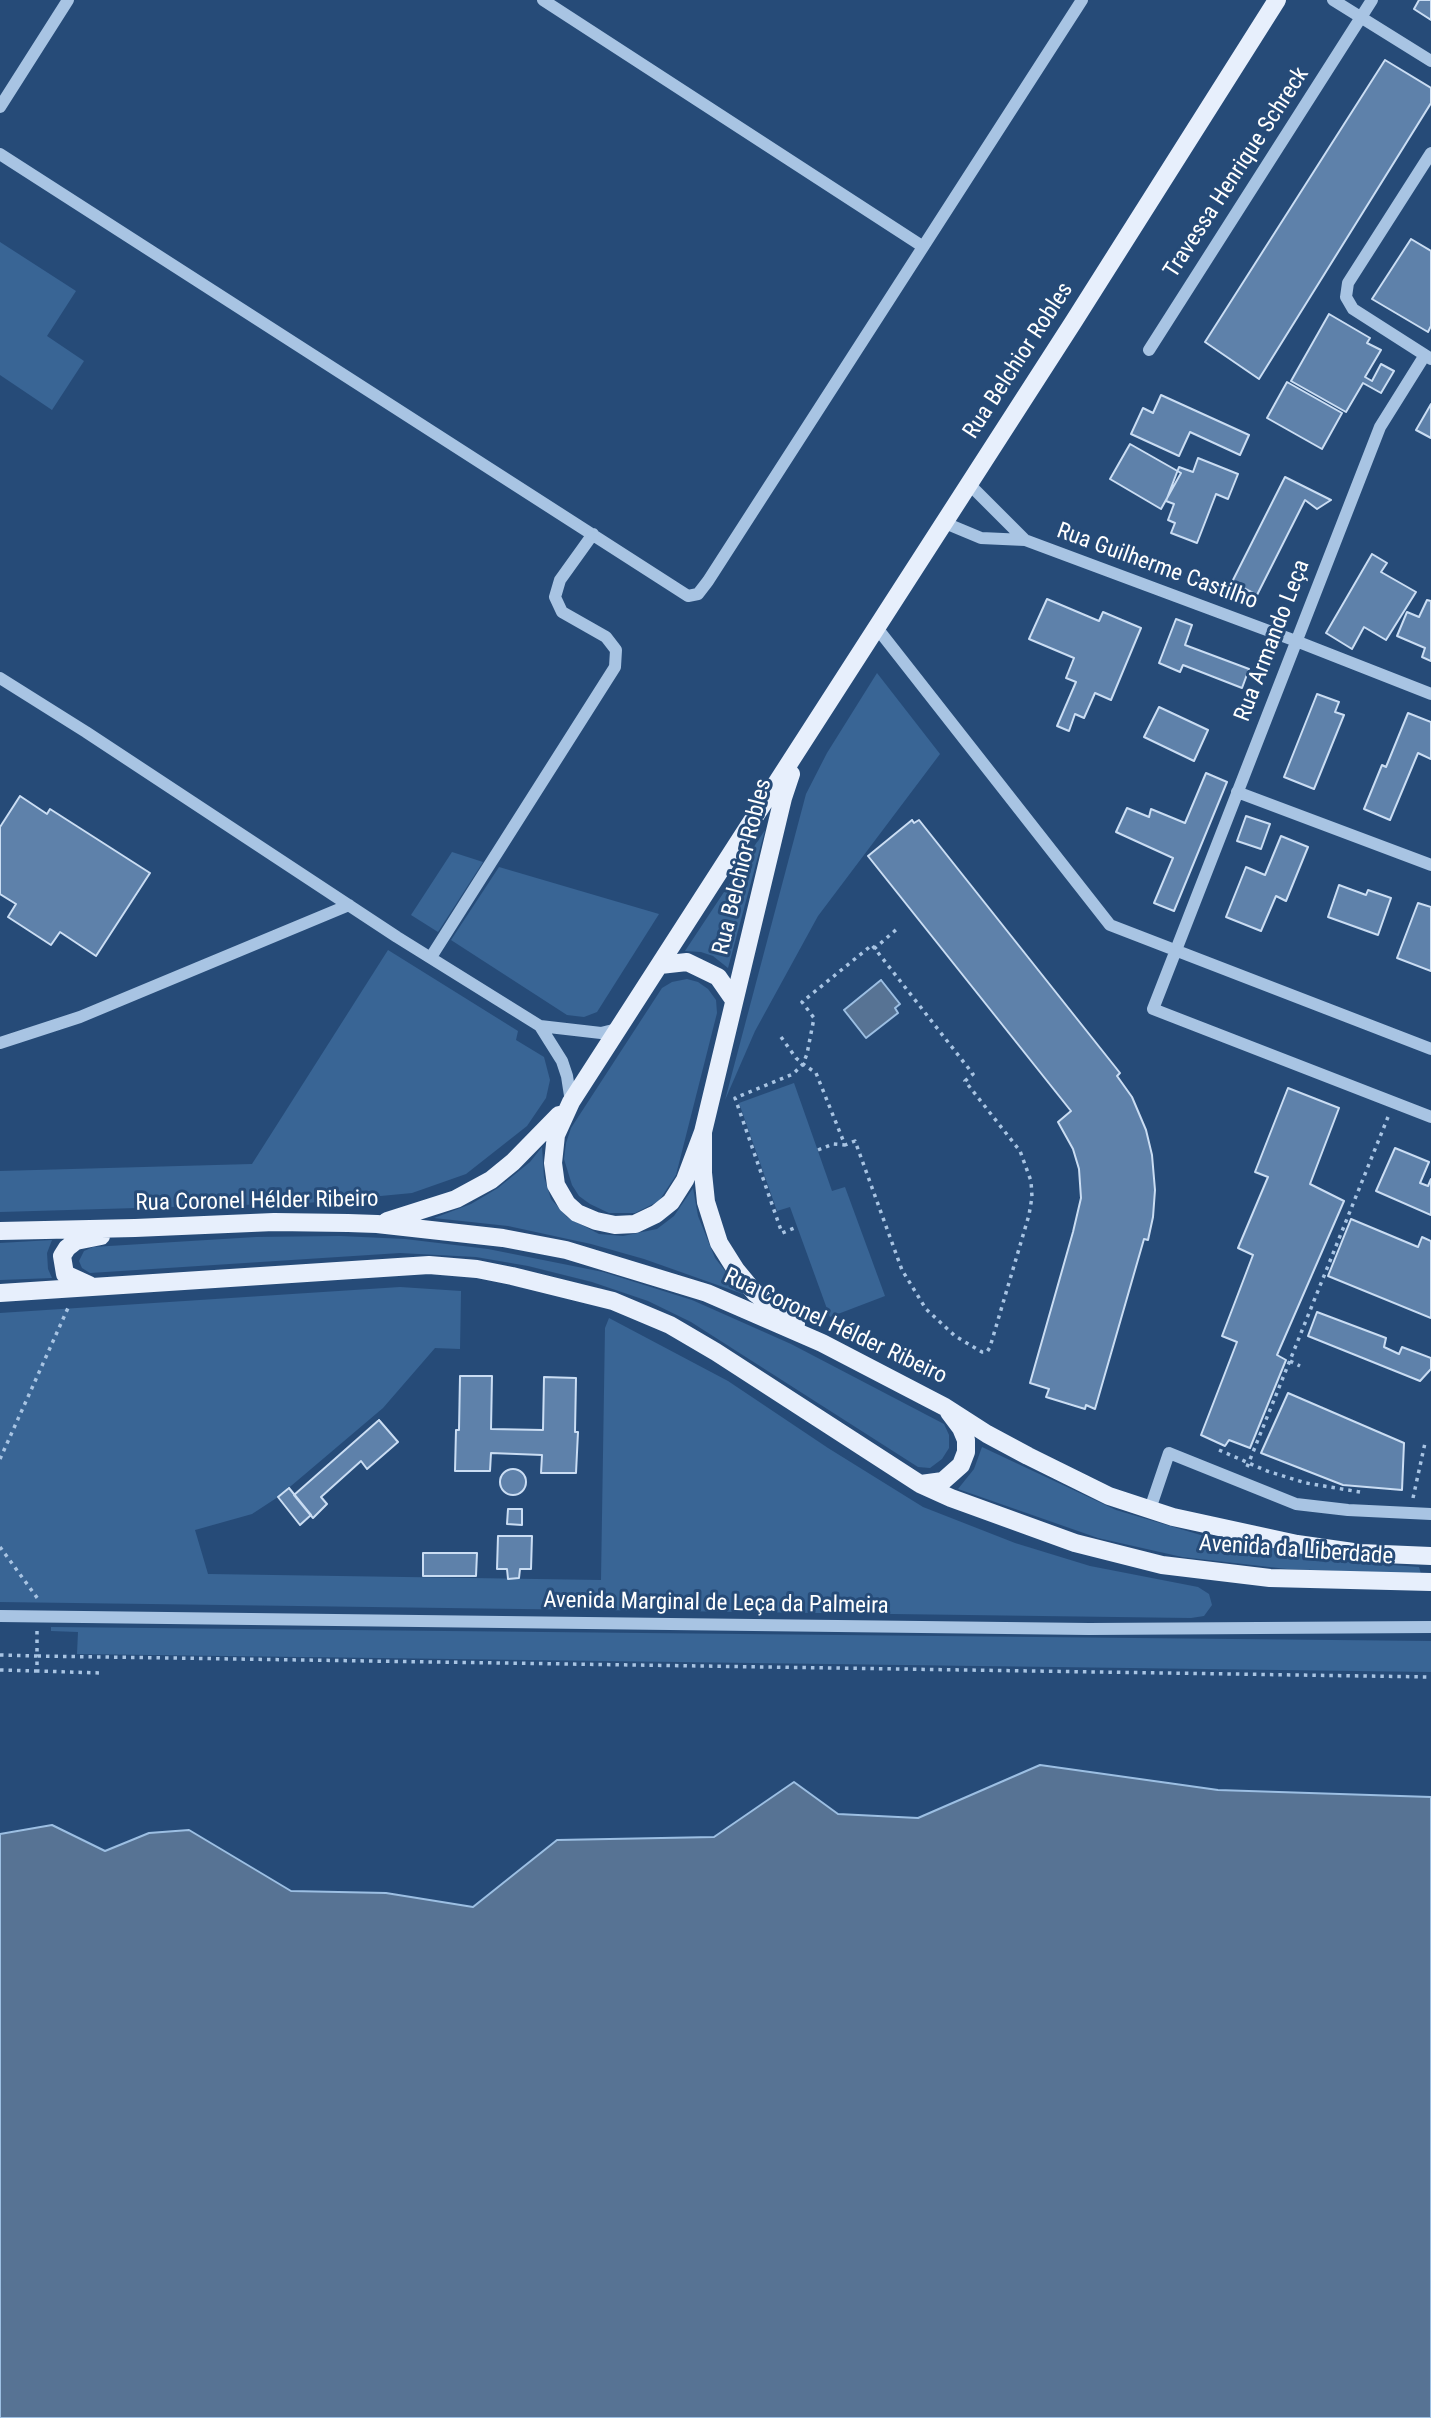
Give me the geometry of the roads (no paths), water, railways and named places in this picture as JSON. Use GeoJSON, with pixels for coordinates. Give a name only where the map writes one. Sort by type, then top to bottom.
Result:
{"type":"FeatureCollection","features":[{"type":"Feature","properties":{"kind":"main road","name":"Rua Belchior Robles"},"geometry":{"type":"LineString","coordinates":[[800,747],[783,798],[703,1132],[685,1180],[671,1202],[656,1214],[635,1224],[615,1225],[577,1213],[567,1204],[556,1185],[553,1163],[556,1135],[571,1102],[617,1029],[945,523],[1278,0]]}},
{"type":"Feature","properties":{"kind":"main road","name":"Rua Belchior Robles"},"geometry":{"type":"LineString","coordinates":[[660,965],[687,962],[718,977],[734,1000]]}},
{"type":"Feature","properties":{"kind":"main road","name":"Rua Belchior Robles"},"geometry":{"type":"LineString","coordinates":[[377,1224],[456,1199],[491,1180],[513,1162],[571,1102]]}},
{"type":"Feature","properties":{"kind":"main road","name":"Rua Belchior Robles"},"geometry":{"type":"LineString","coordinates":[[703,1132],[706,1202],[719,1242],[736,1270],[755,1293],[821,1343]]}},
{"type":"Feature","properties":{"kind":"main road","name":"Rua Coronel Hélder Ribeiro"},"geometry":{"type":"LineString","coordinates":[[0,1231],[274,1222],[377,1224],[503,1238],[566,1250],[707,1293],[821,1343],[945,1407],[961,1428],[966,1440],[966,1452],[961,1465],[943,1481],[920,1484]]}},
{"type":"Feature","properties":{"kind":"main road"},"geometry":{"type":"LineString","coordinates":[[95,1287],[65,1274],[62,1256],[76,1241],[135,1228]]}},
{"type":"Feature","properties":{"kind":"main road"},"geometry":{"type":"LineString","coordinates":[[0,1293],[429,1265],[477,1269],[512,1276],[613,1301],[670,1325],[920,1484]]}},
{"type":"Feature","properties":{"kind":"main road","name":"Avenida da Liberdade"},"geometry":{"type":"LineString","coordinates":[[945,1407],[987,1434],[1109,1496],[1173,1517],[1297,1544],[1360,1553],[1431,1556]]}},
{"type":"Feature","properties":{"kind":"main road","name":"Avenida da Liberdade"},"geometry":{"type":"LineString","coordinates":[[920,1484],[1074,1543],[1161,1565],[1302,1581],[1431,1582]]}},
{"type":"Feature","properties":{"kind":"street"},"geometry":{"type":"LineString","coordinates":[[0,107],[68,0]]}},
{"type":"Feature","properties":{"kind":"street"},"geometry":{"type":"LineString","coordinates":[[543,0],[922,246]]}},
{"type":"Feature","properties":{"kind":"street"},"geometry":{"type":"LineString","coordinates":[[0,153],[688,596],[698,594],[716,569],[1082,0]]}},
{"type":"Feature","properties":{"kind":"street"},"geometry":{"type":"LineString","coordinates":[[1334,0],[1431,61]]}},
{"type":"Feature","properties":{"kind":"street","name":"Travessa Henrique Schreck"},"geometry":{"type":"LineString","coordinates":[[1149,351],[1372,0]]}},
{"type":"Feature","properties":{"kind":"street"},"geometry":{"type":"LineString","coordinates":[[1428,357],[1353,309],[1346,297],[1348,283],[1431,153]]}},
{"type":"Feature","properties":{"kind":"street","name":"Rua Armando Leça"},"geometry":{"type":"LineString","coordinates":[[1428,357],[1380,427],[1153,1009],[1431,1117]]}},
{"type":"Feature","properties":{"kind":"street","name":"Rua Guilherme Castilho"},"geometry":{"type":"LineString","coordinates":[[969,484],[1025,540]]}},
{"type":"Feature","properties":{"kind":"street","name":"Rua Guilherme Castilho"},"geometry":{"type":"LineString","coordinates":[[945,523],[981,538],[1025,540],[1296,640],[1431,694]]}},
{"type":"Feature","properties":{"kind":"street"},"geometry":{"type":"LineString","coordinates":[[431,957],[615,667],[616,650],[606,637],[562,612],[555,597],[561,580],[593,534]]}},
{"type":"Feature","properties":{"kind":"street"},"geometry":{"type":"LineString","coordinates":[[877,628],[1110,925],[1431,1049]]}},
{"type":"Feature","properties":{"kind":"street"},"geometry":{"type":"LineString","coordinates":[[0,678],[540,1026],[562,1061],[571,1102]]}},
{"type":"Feature","properties":{"kind":"street"},"geometry":{"type":"LineString","coordinates":[[1237,792],[1431,865]]}},
{"type":"Feature","properties":{"kind":"street"},"geometry":{"type":"LineString","coordinates":[[0,1043],[80,1017],[349,905]]}},
{"type":"Feature","properties":{"kind":"street"},"geometry":{"type":"LineString","coordinates":[[540,1026],[601,1033],[617,1029]]}},
{"type":"Feature","properties":{"kind":"street"},"geometry":{"type":"LineString","coordinates":[[1150,1509],[1169,1453],[1296,1504],[1348,1510],[1431,1514]]}},
{"type":"Feature","properties":{"kind":"street","name":"Avenida Marginal de Leça da Palmeira"},"geometry":{"type":"LineString","coordinates":[[0,1616],[1102,1629],[1431,1627]]}}]}
